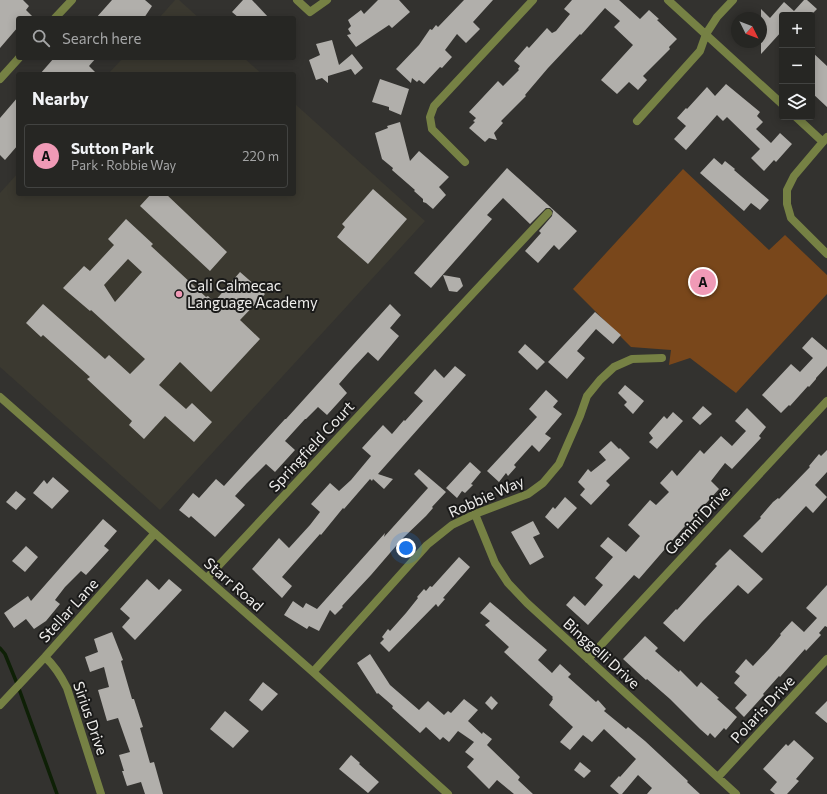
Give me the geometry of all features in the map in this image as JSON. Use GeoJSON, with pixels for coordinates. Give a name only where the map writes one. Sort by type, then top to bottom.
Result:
{"type":"FeatureCollection","features":[{"type":"Feature","properties":{"kind":"street"},"geometry":{"type":"LineString","coordinates":[[57,16],[72,0]]}},
{"type":"Feature","properties":{"kind":"street"},"geometry":{"type":"LineString","coordinates":[[297,0],[310,12],[327,0]]}},
{"type":"Feature","properties":{"kind":"street"},"geometry":{"type":"LineString","coordinates":[[465,162],[432,129],[430,117],[434,106],[533,0]]}},
{"type":"Feature","properties":{"kind":"street"},"geometry":{"type":"LineString","coordinates":[[668,0],[779,101]]}},
{"type":"Feature","properties":{"kind":"street"},"geometry":{"type":"LineString","coordinates":[[637,121],[700,51],[706,34],[733,0]]}},
{"type":"Feature","properties":{"kind":"street"},"geometry":{"type":"LineString","coordinates":[[0,79],[17,60]]}},
{"type":"Feature","properties":{"kind":"street"},"geometry":{"type":"LineString","coordinates":[[800,120],[825,140],[794,176],[786,190],[787,204],[791,218],[827,254]]}},
{"type":"Feature","properties":{"kind":"street","name":"Springfield Court"},"geometry":{"type":"LineString","coordinates":[[207,578],[548,213]]}},
{"type":"Feature","properties":{"kind":"street","name":"Robbie Way"},"geometry":{"type":"LineString","coordinates":[[312,672],[427,545],[452,525],[475,514],[528,494],[543,483],[559,464],[587,396],[600,380],[614,367],[632,359],[662,358]]}},
{"type":"Feature","properties":{"kind":"street","name":"Starr Road"},"geometry":{"type":"LineString","coordinates":[[0,397],[207,578],[448,794]]}},
{"type":"Feature","properties":{"kind":"street","name":"Gemini Drive"},"geometry":{"type":"LineString","coordinates":[[588,658],[827,401]]}},
{"type":"Feature","properties":{"kind":"street","name":"Binggelli Drive"},"geometry":{"type":"LineString","coordinates":[[475,514],[495,563],[508,583],[527,603],[736,794]]}},
{"type":"Feature","properties":{"kind":"street","name":"Stellar Lane"},"geometry":{"type":"LineString","coordinates":[[0,705],[45,657],[155,533]]}},
{"type":"Feature","properties":{"kind":"street","name":"Sirius Drive"},"geometry":{"type":"LineString","coordinates":[[45,657],[61,674],[67,688],[102,794]]}},
{"type":"Feature","properties":{"kind":"street","name":"Polaris Drive"},"geometry":{"type":"LineString","coordinates":[[718,777],[827,659]]}},
{"type":"Feature","properties":{"kind":"shaded area"},"geometry":{"type":"Polygon","coordinates":[[[175,0],[179,0],[197,16],[161,16],[175,0]]]}},
{"type":"Feature","properties":{"kind":"shaded area"},"geometry":{"type":"Polygon","coordinates":[[[121,60],[246,60],[260,72],[110,72],[121,60]]]}},
{"type":"Feature","properties":{"kind":"shaded area","name":"Cali Calmecac Language Academy"},"geometry":{"type":"Polygon","coordinates":[[[296,105],[425,221],[160,510],[0,367],[0,193],[16,175],[16,196],[296,196],[296,105]]]}},
{"type":"Feature","properties":{"kind":"shaded area"},"geometry":{"type":"Polygon","coordinates":[[[683,169],[769,250],[785,235],[827,275],[827,294],[736,393],[690,358],[669,365],[671,350],[631,347],[573,289],[683,169]]]}},
{"type":"Feature","properties":{"kind":"building"},"geometry":{"type":"Polygon","coordinates":[[[0,0],[23,0],[29,6],[26,10],[32,16],[16,16],[16,29],[0,48],[0,0]]]}},
{"type":"Feature","properties":{"kind":"building"},"geometry":{"type":"Polygon","coordinates":[[[112,0],[145,0],[152,6],[145,16],[98,16],[112,0]]]}},
{"type":"Feature","properties":{"kind":"building"},"geometry":{"type":"Polygon","coordinates":[[[243,0],[252,0],[267,16],[237,16],[232,12],[243,0]]]}},
{"type":"Feature","properties":{"kind":"building"},"geometry":{"type":"Polygon","coordinates":[[[378,0],[399,0],[410,12],[392,28],[389,25],[356,47],[347,35],[351,34],[348,29],[351,26],[348,20],[361,10],[364,14],[378,0]]]}},
{"type":"Feature","properties":{"kind":"building"},"geometry":{"type":"Polygon","coordinates":[[[464,0],[493,0],[473,22],[480,29],[466,43],[457,34],[445,50],[452,57],[442,68],[440,67],[424,84],[419,80],[417,82],[412,78],[411,83],[396,69],[419,45],[430,29],[432,30],[436,25],[438,27],[464,0]]]}},
{"type":"Feature","properties":{"kind":"building"},"geometry":{"type":"Polygon","coordinates":[[[572,0],[619,0],[640,19],[649,10],[677,39],[669,47],[670,49],[643,76],[647,80],[638,90],[629,82],[617,94],[601,80],[633,45],[614,27],[620,21],[605,8],[548,68],[525,95],[526,96],[501,121],[503,123],[494,133],[497,140],[489,138],[485,142],[469,128],[475,122],[473,121],[476,118],[469,112],[498,81],[503,86],[519,70],[518,69],[520,66],[514,61],[527,46],[529,48],[547,28],[552,33],[556,31],[570,14],[564,9],[572,0]]]}},
{"type":"Feature","properties":{"kind":"building"},"geometry":{"type":"Polygon","coordinates":[[[804,0],[807,0],[817,9],[814,12],[779,12],[779,34],[767,47],[767,15],[770,18],[784,2],[794,11],[804,0]]]}},
{"type":"Feature","properties":{"kind":"building"},"geometry":{"type":"Polygon","coordinates":[[[332,40],[339,65],[352,54],[363,68],[355,75],[351,69],[328,76],[328,83],[322,78],[316,80],[309,60],[320,55],[316,44],[332,40]]]}},
{"type":"Feature","properties":{"kind":"building"},"geometry":{"type":"Polygon","coordinates":[[[761,48],[766,48],[761,54],[761,48]]]}},
{"type":"Feature","properties":{"kind":"building"},"geometry":{"type":"Polygon","coordinates":[[[815,55],[827,66],[827,107],[815,96],[815,55]]]}},
{"type":"Feature","properties":{"kind":"building"},"geometry":{"type":"Polygon","coordinates":[[[52,60],[94,60],[89,66],[95,72],[42,72],[52,60]]]}},
{"type":"Feature","properties":{"kind":"building"},"geometry":{"type":"Polygon","coordinates":[[[380,79],[409,89],[401,115],[389,110],[389,107],[372,102],[380,79]]]}},
{"type":"Feature","properties":{"kind":"building"},"geometry":{"type":"Polygon","coordinates":[[[726,84],[760,112],[757,116],[763,122],[756,129],[771,143],[780,133],[792,144],[776,162],[774,160],[764,171],[751,158],[760,149],[727,117],[723,121],[717,115],[686,150],[674,139],[686,126],[677,118],[686,108],[687,109],[707,87],[715,96],[726,84]]]}},
{"type":"Feature","properties":{"kind":"building"},"geometry":{"type":"Polygon","coordinates":[[[16,99],[16,147],[5,160],[0,155],[0,118],[16,99]]]}},
{"type":"Feature","properties":{"kind":"building"},"geometry":{"type":"Polygon","coordinates":[[[400,122],[410,161],[419,151],[449,177],[439,187],[446,195],[433,209],[423,202],[423,199],[414,191],[415,190],[382,159],[375,133],[388,128],[387,126],[400,122]]]}},
{"type":"Feature","properties":{"kind":"building"},"geometry":{"type":"Polygon","coordinates":[[[714,158],[722,165],[725,161],[769,200],[760,210],[751,203],[744,211],[700,173],[714,158]]]}},
{"type":"Feature","properties":{"kind":"building"},"geometry":{"type":"Polygon","coordinates":[[[507,168],[577,231],[559,250],[554,245],[538,263],[525,251],[541,233],[539,231],[552,216],[553,211],[550,208],[546,208],[530,224],[503,198],[487,215],[492,219],[431,288],[414,273],[507,168]]]}},
{"type":"Feature","properties":{"kind":"building"},"geometry":{"type":"Polygon","coordinates":[[[373,189],[407,219],[368,264],[337,237],[345,227],[342,224],[373,189]]]}},
{"type":"Feature","properties":{"kind":"building"},"geometry":{"type":"Polygon","coordinates":[[[149,196],[168,196],[227,252],[210,271],[140,206],[149,196]]]}},
{"type":"Feature","properties":{"kind":"building"},"geometry":{"type":"Polygon","coordinates":[[[126,219],[153,244],[151,246],[206,297],[208,296],[214,302],[240,272],[265,294],[240,320],[260,339],[211,392],[180,362],[159,385],[186,409],[192,403],[212,422],[194,442],[165,416],[144,439],[129,425],[132,421],[87,379],[90,377],[43,335],[41,337],[26,323],[43,304],[105,359],[109,355],[130,374],[145,359],[91,310],[90,311],[63,288],[84,266],[90,271],[114,245],[108,239],[126,219]],[[128,259],[104,285],[115,302],[142,272],[128,259]]]}},
{"type":"Feature","properties":{"kind":"building"},"geometry":{"type":"Polygon","coordinates":[[[443,275],[460,278],[463,286],[457,292],[449,291],[443,275]]]}},
{"type":"Feature","properties":{"kind":"building"},"geometry":{"type":"Polygon","coordinates":[[[390,304],[401,315],[390,328],[399,336],[378,361],[368,352],[354,367],[339,384],[347,393],[327,415],[318,407],[305,419],[285,441],[295,450],[275,472],[266,464],[235,496],[245,505],[215,537],[191,516],[189,518],[179,510],[193,493],[199,498],[216,479],[224,486],[390,304]]]}},
{"type":"Feature","properties":{"kind":"building"},"geometry":{"type":"Polygon","coordinates":[[[595,312],[621,335],[613,344],[596,329],[577,351],[585,358],[567,379],[548,362],[595,312]]]}},
{"type":"Feature","properties":{"kind":"building"},"geometry":{"type":"Polygon","coordinates":[[[812,337],[827,350],[827,366],[809,387],[808,386],[790,406],[789,405],[781,413],[762,395],[791,364],[800,372],[813,358],[802,348],[812,337]]]}},
{"type":"Feature","properties":{"kind":"building"},"geometry":{"type":"Polygon","coordinates":[[[525,344],[545,362],[537,370],[518,352],[525,344]]]}},
{"type":"Feature","properties":{"kind":"building"},"geometry":{"type":"Polygon","coordinates":[[[455,366],[466,375],[378,474],[393,479],[384,489],[373,479],[372,481],[370,479],[282,577],[292,586],[282,598],[252,569],[279,538],[289,548],[320,512],[311,504],[330,483],[339,491],[351,480],[371,456],[362,448],[383,425],[392,434],[423,401],[414,393],[435,369],[444,378],[455,366]]]}},
{"type":"Feature","properties":{"kind":"building"},"geometry":{"type":"Polygon","coordinates":[[[625,385],[644,401],[633,414],[624,405],[627,402],[618,393],[625,385]]]}},
{"type":"Feature","properties":{"kind":"building"},"geometry":{"type":"Polygon","coordinates":[[[546,390],[558,401],[553,407],[562,414],[545,434],[551,438],[539,452],[532,445],[514,465],[516,467],[508,476],[506,473],[499,482],[487,471],[537,417],[529,409],[546,390]]]}},
{"type":"Feature","properties":{"kind":"building"},"geometry":{"type":"Polygon","coordinates":[[[703,406],[712,414],[700,425],[692,418],[703,406]]]}},
{"type":"Feature","properties":{"kind":"building"},"geometry":{"type":"Polygon","coordinates":[[[747,408],[766,427],[759,436],[761,438],[732,469],[725,463],[711,481],[719,489],[700,510],[701,511],[686,527],[685,526],[639,579],[634,575],[588,625],[566,605],[574,596],[585,606],[603,585],[595,578],[613,557],[600,546],[608,537],[626,552],[640,536],[628,525],[650,500],[656,505],[669,492],[660,483],[672,470],[677,476],[700,450],[704,454],[721,436],[732,446],[746,431],[735,421],[747,408]]]}},
{"type":"Feature","properties":{"kind":"building"},"geometry":{"type":"Polygon","coordinates":[[[673,412],[683,421],[657,449],[649,442],[653,438],[649,433],[664,416],[667,419],[673,412]]]}},
{"type":"Feature","properties":{"kind":"building"},"geometry":{"type":"Polygon","coordinates":[[[611,441],[630,458],[606,481],[610,485],[591,505],[580,495],[585,489],[578,482],[588,469],[591,472],[606,460],[599,452],[611,441]]]}},
{"type":"Feature","properties":{"kind":"building"},"geometry":{"type":"Polygon","coordinates":[[[827,450],[827,472],[815,485],[827,497],[813,513],[806,506],[762,553],[743,536],[761,518],[760,517],[773,502],[778,498],[779,499],[810,467],[809,466],[819,454],[821,456],[827,450]]]}},
{"type":"Feature","properties":{"kind":"building"},"geometry":{"type":"Polygon","coordinates":[[[470,462],[481,472],[471,484],[473,485],[465,493],[462,491],[457,498],[446,488],[470,462]]]}},
{"type":"Feature","properties":{"kind":"building"},"geometry":{"type":"Polygon","coordinates":[[[419,469],[446,492],[426,516],[402,539],[342,606],[343,607],[335,615],[330,610],[319,631],[309,626],[307,629],[284,615],[293,601],[303,608],[306,603],[317,609],[385,533],[384,537],[428,488],[414,474],[419,469]]]}},
{"type":"Feature","properties":{"kind":"building"},"geometry":{"type":"Polygon","coordinates":[[[53,477],[69,491],[52,509],[33,493],[44,480],[47,484],[53,477]]]}},
{"type":"Feature","properties":{"kind":"building"},"geometry":{"type":"Polygon","coordinates":[[[16,491],[26,499],[16,510],[6,502],[16,491]]]}},
{"type":"Feature","properties":{"kind":"building"},"geometry":{"type":"Polygon","coordinates":[[[565,497],[577,508],[558,529],[545,517],[553,507],[555,509],[565,497]]]}},
{"type":"Feature","properties":{"kind":"building"},"geometry":{"type":"Polygon","coordinates":[[[103,519],[117,531],[104,546],[109,550],[86,575],[81,571],[65,587],[55,600],[60,604],[46,621],[34,629],[26,619],[14,628],[4,613],[28,596],[31,601],[103,519]]]}},
{"type":"Feature","properties":{"kind":"building"},"geometry":{"type":"Polygon","coordinates":[[[533,521],[540,534],[533,537],[544,557],[530,565],[511,532],[533,521]]]}},
{"type":"Feature","properties":{"kind":"building"},"geometry":{"type":"Polygon","coordinates":[[[26,546],[38,557],[25,572],[12,561],[26,546]]]}},
{"type":"Feature","properties":{"kind":"building"},"geometry":{"type":"Polygon","coordinates":[[[730,549],[763,579],[748,594],[738,585],[684,642],[663,623],[676,609],[677,610],[717,566],[715,564],[730,549]]]}},
{"type":"Feature","properties":{"kind":"building"},"geometry":{"type":"Polygon","coordinates":[[[459,557],[470,567],[443,598],[445,599],[438,607],[436,604],[389,652],[380,643],[384,639],[382,637],[388,629],[390,631],[406,613],[424,589],[426,591],[430,586],[432,587],[459,557]]]}},
{"type":"Feature","properties":{"kind":"building"},"geometry":{"type":"Polygon","coordinates":[[[147,579],[159,590],[169,579],[182,590],[135,640],[122,627],[130,618],[120,609],[147,579]]]}},
{"type":"Feature","properties":{"kind":"building"},"geometry":{"type":"Polygon","coordinates":[[[827,585],[827,627],[825,626],[819,633],[821,635],[806,651],[805,649],[780,677],[779,676],[744,717],[735,708],[747,695],[734,683],[740,676],[735,672],[746,659],[753,666],[792,621],[804,632],[817,618],[806,608],[827,585]]]}},
{"type":"Feature","properties":{"kind":"building"},"geometry":{"type":"Polygon","coordinates":[[[490,602],[547,650],[538,660],[552,673],[560,664],[571,674],[568,677],[596,702],[598,700],[606,709],[604,711],[626,729],[628,727],[645,741],[700,794],[647,794],[652,788],[638,775],[622,794],[619,794],[610,786],[636,759],[604,729],[592,742],[583,735],[570,750],[560,742],[573,727],[549,705],[553,697],[504,652],[509,647],[485,625],[490,621],[480,613],[490,602]]]}},
{"type":"Feature","properties":{"kind":"building"},"geometry":{"type":"Polygon","coordinates":[[[112,632],[123,660],[121,661],[132,699],[134,699],[143,727],[140,728],[150,763],[154,762],[163,794],[145,794],[141,782],[127,786],[119,755],[130,752],[118,718],[107,721],[98,690],[109,687],[104,667],[90,672],[85,657],[98,652],[94,639],[112,632]]]}},
{"type":"Feature","properties":{"kind":"building"},"geometry":{"type":"Polygon","coordinates":[[[645,636],[658,648],[655,651],[679,672],[680,670],[697,687],[701,682],[737,717],[726,730],[724,728],[715,738],[710,733],[708,736],[670,699],[623,659],[645,636]]]}},
{"type":"Feature","properties":{"kind":"building"},"geometry":{"type":"Polygon","coordinates":[[[370,654],[390,685],[419,710],[428,701],[444,715],[448,711],[451,713],[464,699],[478,710],[468,721],[482,734],[483,732],[492,739],[487,745],[520,777],[518,780],[533,794],[514,794],[497,780],[489,789],[467,767],[474,759],[465,752],[474,742],[458,731],[449,742],[443,737],[440,740],[426,727],[420,733],[392,708],[393,706],[378,693],[377,694],[357,663],[370,654]]]}},
{"type":"Feature","properties":{"kind":"building"},"geometry":{"type":"Polygon","coordinates":[[[263,682],[278,694],[262,711],[249,700],[263,682]]]}},
{"type":"Feature","properties":{"kind":"building"},"geometry":{"type":"Polygon","coordinates":[[[491,696],[498,703],[492,710],[485,703],[491,696]]]}},
{"type":"Feature","properties":{"kind":"building"},"geometry":{"type":"Polygon","coordinates":[[[827,701],[827,723],[815,713],[827,701]]]}},
{"type":"Feature","properties":{"kind":"building"},"geometry":{"type":"Polygon","coordinates":[[[225,711],[249,731],[233,748],[210,729],[225,711]]]}},
{"type":"Feature","properties":{"kind":"building"},"geometry":{"type":"Polygon","coordinates":[[[794,740],[814,758],[796,779],[799,781],[787,794],[775,794],[770,790],[777,782],[763,769],[786,744],[788,746],[794,740]]]}},
{"type":"Feature","properties":{"kind":"building"},"geometry":{"type":"Polygon","coordinates":[[[351,755],[379,782],[368,793],[339,769],[351,755]]]}},
{"type":"Feature","properties":{"kind":"building"},"geometry":{"type":"Polygon","coordinates":[[[580,762],[591,771],[584,778],[574,770],[580,762]]]}},
{"type":"Feature","properties":{"kind":"waterway"},"geometry":{"type":"LineString","coordinates":[[0,648],[5,654],[18,686],[57,794]]}},
{"type":"Feature","properties":{"kind":"place","name":"Sutton Park"},"geometry":{"type":"Point","coordinates":[703,282]}},
{"type":"Feature","properties":{"kind":"place","name":"Cali Calmecac Language Academy"},"geometry":{"type":"Point","coordinates":[179,294]}}]}
